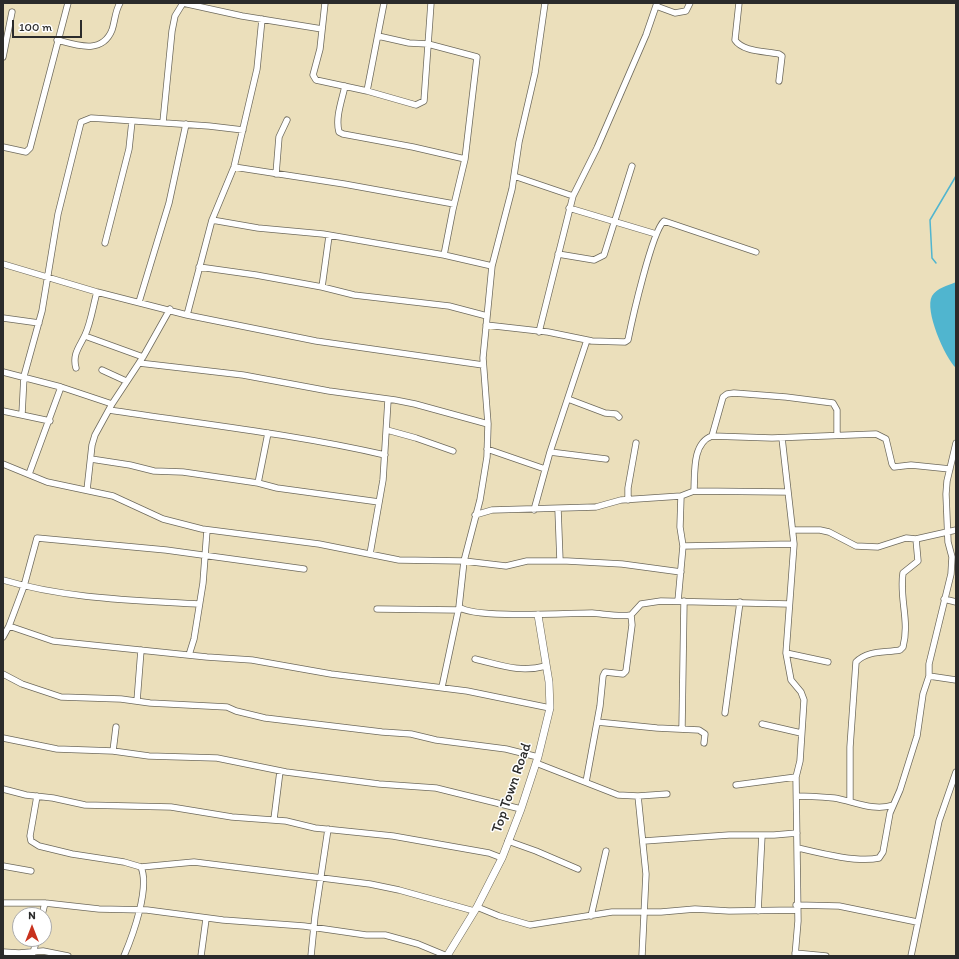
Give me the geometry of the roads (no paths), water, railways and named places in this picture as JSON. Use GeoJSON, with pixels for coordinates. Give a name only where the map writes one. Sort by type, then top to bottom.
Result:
{"type":"FeatureCollection","features":[{"type":"Feature","properties":{"kind":"street"},"geometry":{"type":"LineString","coordinates":[[3,147],[26,152],[29,151],[57,40],[68,3]]}},
{"type":"Feature","properties":{"kind":"street"},"geometry":{"type":"LineString","coordinates":[[57,40],[89,48],[97,46],[111,32],[120,3]]}},
{"type":"Feature","properties":{"kind":"street"},"geometry":{"type":"LineString","coordinates":[[164,122],[172,31],[175,16],[183,3],[262,19],[322,29]]}},
{"type":"Feature","properties":{"kind":"street"},"geometry":{"type":"LineString","coordinates":[[325,3],[320,50],[313,75],[314,78],[316,80],[367,91],[416,106],[422,104],[424,101],[431,3]]}},
{"type":"Feature","properties":{"kind":"street"},"geometry":{"type":"LineString","coordinates":[[367,91],[384,3]]}},
{"type":"Feature","properties":{"kind":"street"},"geometry":{"type":"LineString","coordinates":[[442,687],[459,609],[464,561],[480,500],[487,449],[488,424],[483,365],[492,266],[514,176],[519,142],[536,66],[545,3]]}},
{"type":"Feature","properties":{"kind":"street"},"geometry":{"type":"LineString","coordinates":[[539,332],[573,196],[597,148],[657,5],[674,13],[686,11],[690,3]]}},
{"type":"Feature","properties":{"kind":"street"},"geometry":{"type":"LineString","coordinates":[[739,3],[735,40],[738,44],[745,48],[779,54],[782,56],[779,81]]}},
{"type":"Feature","properties":{"kind":"street"},"geometry":{"type":"LineString","coordinates":[[3,58],[12,12]]}},
{"type":"Feature","properties":{"kind":"street"},"geometry":{"type":"LineString","coordinates":[[187,315],[212,220],[234,167],[257,69],[262,19]]}},
{"type":"Feature","properties":{"kind":"street"},"geometry":{"type":"LineString","coordinates":[[378,36],[428,44],[477,57],[465,159],[444,255]]}},
{"type":"Feature","properties":{"kind":"street"},"geometry":{"type":"LineString","coordinates":[[345,86],[338,117],[339,132],[465,159]]}},
{"type":"Feature","properties":{"kind":"street"},"geometry":{"type":"LineString","coordinates":[[22,414],[24,376],[48,277],[58,214],[81,122],[91,118],[164,122],[242,130]]}},
{"type":"Feature","properties":{"kind":"street"},"geometry":{"type":"LineString","coordinates":[[276,174],[279,137],[287,120]]}},
{"type":"Feature","properties":{"kind":"street"},"geometry":{"type":"LineString","coordinates":[[105,243],[129,148],[132,121]]}},
{"type":"Feature","properties":{"kind":"street"},"geometry":{"type":"LineString","coordinates":[[139,302],[168,203],[186,124]]}},
{"type":"Feature","properties":{"kind":"street"},"geometry":{"type":"LineString","coordinates":[[558,254],[594,260],[600,258],[607,249],[632,166]]}},
{"type":"Feature","properties":{"kind":"street"},"geometry":{"type":"LineString","coordinates":[[234,167],[454,204]]}},
{"type":"Feature","properties":{"kind":"street"},"geometry":{"type":"LineString","coordinates":[[514,176],[573,196]]}},
{"type":"Feature","properties":{"kind":"street"},"geometry":{"type":"LineString","coordinates":[[569,208],[656,234]]}},
{"type":"Feature","properties":{"kind":"street"},"geometry":{"type":"LineString","coordinates":[[212,220],[258,228],[329,236],[444,255],[492,266]]}},
{"type":"Feature","properties":{"kind":"street"},"geometry":{"type":"LineString","coordinates":[[486,325],[587,340],[620,343],[628,340],[635,306],[656,234],[661,224],[668,221],[714,239],[756,252]]}},
{"type":"Feature","properties":{"kind":"street"},"geometry":{"type":"LineString","coordinates":[[322,287],[329,236]]}},
{"type":"Feature","properties":{"kind":"street"},"geometry":{"type":"LineString","coordinates":[[3,264],[97,292],[170,309],[187,315],[316,341],[483,365]]}},
{"type":"Feature","properties":{"kind":"street"},"geometry":{"type":"LineString","coordinates":[[199,267],[256,275],[322,287],[354,295],[448,306],[487,316]]}},
{"type":"Feature","properties":{"kind":"street"},"geometry":{"type":"LineString","coordinates":[[76,368],[76,350],[85,336],[97,292]]}},
{"type":"Feature","properties":{"kind":"street"},"geometry":{"type":"LineString","coordinates":[[87,490],[92,445],[95,435],[126,381],[143,357],[170,309]]}},
{"type":"Feature","properties":{"kind":"street"},"geometry":{"type":"LineString","coordinates":[[3,318],[38,323]]}},
{"type":"Feature","properties":{"kind":"street"},"geometry":{"type":"LineString","coordinates":[[85,336],[130,351],[143,357]]}},
{"type":"Feature","properties":{"kind":"street"},"geometry":{"type":"LineString","coordinates":[[534,510],[550,452],[587,340]]}},
{"type":"Feature","properties":{"kind":"street"},"geometry":{"type":"LineString","coordinates":[[139,362],[243,375],[416,404],[488,424]]}},
{"type":"Feature","properties":{"kind":"street"},"geometry":{"type":"LineString","coordinates":[[102,370],[126,381]]}},
{"type":"Feature","properties":{"kind":"street"},"geometry":{"type":"LineString","coordinates":[[3,372],[24,376],[112,404]]}},
{"type":"Feature","properties":{"kind":"street"},"geometry":{"type":"LineString","coordinates":[[29,474],[61,387]]}},
{"type":"Feature","properties":{"kind":"street"},"geometry":{"type":"LineString","coordinates":[[712,436],[723,397],[727,394],[734,393],[786,397],[833,403],[837,410],[837,435]]}},
{"type":"Feature","properties":{"kind":"street"},"geometry":{"type":"LineString","coordinates":[[568,398],[605,413],[616,414],[619,417]]}},
{"type":"Feature","properties":{"kind":"street"},"geometry":{"type":"LineString","coordinates":[[370,554],[383,480],[388,400]]}},
{"type":"Feature","properties":{"kind":"street"},"geometry":{"type":"LineString","coordinates":[[109,410],[268,433],[329,443],[385,455]]}},
{"type":"Feature","properties":{"kind":"street"},"geometry":{"type":"LineString","coordinates":[[3,411],[50,420]]}},
{"type":"Feature","properties":{"kind":"street"},"geometry":{"type":"LineString","coordinates":[[387,430],[453,451]]}},
{"type":"Feature","properties":{"kind":"street"},"geometry":{"type":"LineString","coordinates":[[258,483],[268,433]]}},
{"type":"Feature","properties":{"kind":"street"},"geometry":{"type":"LineString","coordinates":[[694,491],[699,447],[704,440],[712,436],[782,438],[867,434],[883,436],[886,438],[892,464],[894,466],[911,465],[950,469]]}},
{"type":"Feature","properties":{"kind":"street"},"geometry":{"type":"LineString","coordinates":[[782,438],[794,544],[786,653],[790,680],[801,692],[804,700],[800,733],[800,761],[796,777],[798,848],[796,907],[798,932],[795,954],[826,956]]}},
{"type":"Feature","properties":{"kind":"street"},"geometry":{"type":"LineString","coordinates":[[628,500],[628,483],[636,443]]}},
{"type":"Feature","properties":{"kind":"street"},"geometry":{"type":"LineString","coordinates":[[798,848],[849,857],[879,858],[883,852],[893,805],[901,786],[917,736],[923,694],[929,676],[929,664],[951,574],[952,557],[948,542],[946,494],[956,443]]}},
{"type":"Feature","properties":{"kind":"street"},"geometry":{"type":"LineString","coordinates":[[487,449],[545,469]]}},
{"type":"Feature","properties":{"kind":"street"},"geometry":{"type":"LineString","coordinates":[[550,452],[606,459]]}},
{"type":"Feature","properties":{"kind":"street"},"geometry":{"type":"LineString","coordinates":[[91,459],[130,465],[154,471],[183,472],[258,483],[277,488],[379,502]]}},
{"type":"Feature","properties":{"kind":"street"},"geometry":{"type":"LineString","coordinates":[[3,464],[47,482],[119,498],[174,523],[207,530],[312,543],[399,560],[464,561],[506,566],[527,561],[560,561],[622,564],[681,572]]}},
{"type":"Feature","properties":{"kind":"street"},"geometry":{"type":"LineString","coordinates":[[475,515],[492,510],[534,510],[596,507],[607,503],[628,500],[681,496],[694,491],[787,492]]}},
{"type":"Feature","properties":{"kind":"street"},"geometry":{"type":"LineString","coordinates":[[681,496],[680,527],[683,546],[681,572],[682,728]]}},
{"type":"Feature","properties":{"kind":"street"},"geometry":{"type":"LineString","coordinates":[[558,509],[560,561]]}},
{"type":"Feature","properties":{"kind":"street"},"geometry":{"type":"LineString","coordinates":[[189,655],[194,639],[203,583],[207,530]]}},
{"type":"Feature","properties":{"kind":"street"},"geometry":{"type":"LineString","coordinates":[[793,530],[820,530],[829,532],[856,546],[878,547],[906,538],[916,539],[956,530]]}},
{"type":"Feature","properties":{"kind":"street"},"geometry":{"type":"LineString","coordinates":[[3,637],[9,626],[24,586],[37,538],[205,555],[304,569]]}},
{"type":"Feature","properties":{"kind":"street"},"geometry":{"type":"LineString","coordinates":[[850,801],[850,747],[856,662],[864,656],[872,653],[894,651],[903,647],[906,615],[901,584],[903,573],[918,561],[916,539]]}},
{"type":"Feature","properties":{"kind":"street"},"geometry":{"type":"LineString","coordinates":[[683,546],[794,544]]}},
{"type":"Feature","properties":{"kind":"street"},"geometry":{"type":"LineString","coordinates":[[3,580],[24,586],[82,596],[199,604]]}},
{"type":"Feature","properties":{"kind":"street"},"geometry":{"type":"LineString","coordinates":[[944,599],[956,602]]}},
{"type":"Feature","properties":{"kind":"street"},"geometry":{"type":"LineString","coordinates":[[377,609],[459,609],[477,612],[538,615],[590,613],[631,615],[642,604],[681,601],[789,604]]}},
{"type":"Feature","properties":{"kind":"street"},"geometry":{"type":"LineString","coordinates":[[725,713],[740,602]]}},
{"type":"Feature","properties":{"kind":"street","name":"Top Town Road"},"geometry":{"type":"LineString","coordinates":[[447,956],[475,909],[502,858],[521,809],[537,760],[550,708],[549,682],[538,615]]}},
{"type":"Feature","properties":{"kind":"street"},"geometry":{"type":"LineString","coordinates":[[586,782],[605,672],[624,674],[626,671],[632,625],[631,615]]}},
{"type":"Feature","properties":{"kind":"street"},"geometry":{"type":"LineString","coordinates":[[9,626],[53,641],[252,660],[331,674],[442,687],[550,708]]}},
{"type":"Feature","properties":{"kind":"street"},"geometry":{"type":"LineString","coordinates":[[137,701],[141,650]]}},
{"type":"Feature","properties":{"kind":"street"},"geometry":{"type":"LineString","coordinates":[[786,653],[828,662]]}},
{"type":"Feature","properties":{"kind":"street"},"geometry":{"type":"LineString","coordinates":[[475,659],[510,669],[539,668],[546,666]]}},
{"type":"Feature","properties":{"kind":"street"},"geometry":{"type":"LineString","coordinates":[[3,674],[22,684],[60,697],[227,707],[236,711],[265,718],[376,732],[411,734],[436,740],[506,749],[537,760],[610,793],[638,796],[667,794]]}},
{"type":"Feature","properties":{"kind":"street"},"geometry":{"type":"LineString","coordinates":[[929,676],[956,680]]}},
{"type":"Feature","properties":{"kind":"street"},"geometry":{"type":"LineString","coordinates":[[597,722],[657,728],[682,728],[702,731],[705,734],[704,743]]}},
{"type":"Feature","properties":{"kind":"street"},"geometry":{"type":"LineString","coordinates":[[762,724],[800,733]]}},
{"type":"Feature","properties":{"kind":"street"},"geometry":{"type":"LineString","coordinates":[[113,751],[116,727]]}},
{"type":"Feature","properties":{"kind":"street"},"geometry":{"type":"LineString","coordinates":[[3,738],[57,749],[113,751],[149,756],[217,758],[280,771],[379,784],[436,788],[521,809]]}},
{"type":"Feature","properties":{"kind":"street"},"geometry":{"type":"LineString","coordinates":[[274,819],[280,771]]}},
{"type":"Feature","properties":{"kind":"street"},"geometry":{"type":"LineString","coordinates":[[911,956],[939,821],[956,772]]}},
{"type":"Feature","properties":{"kind":"street"},"geometry":{"type":"LineString","coordinates":[[736,785],[796,777]]}},
{"type":"Feature","properties":{"kind":"street"},"geometry":{"type":"LineString","coordinates":[[3,789],[26,795],[91,806],[171,807],[232,817],[274,819],[328,829],[393,836],[489,853],[502,858]]}},
{"type":"Feature","properties":{"kind":"street"},"geometry":{"type":"LineString","coordinates":[[37,796],[30,836],[32,841],[39,846],[72,854],[124,862],[141,867],[194,862],[322,877],[393,888],[530,925],[612,912],[695,909],[758,911],[796,907],[834,906],[869,911],[917,922]]}},
{"type":"Feature","properties":{"kind":"street"},"geometry":{"type":"LineString","coordinates":[[638,796],[644,841],[646,874],[642,956]]}},
{"type":"Feature","properties":{"kind":"street"},"geometry":{"type":"LineString","coordinates":[[797,796],[850,801],[874,806],[887,807],[893,805]]}},
{"type":"Feature","properties":{"kind":"street"},"geometry":{"type":"LineString","coordinates":[[312,956],[314,928],[328,829]]}},
{"type":"Feature","properties":{"kind":"street"},"geometry":{"type":"LineString","coordinates":[[644,841],[729,834],[762,835],[797,833]]}},
{"type":"Feature","properties":{"kind":"street"},"geometry":{"type":"LineString","coordinates":[[758,911],[762,835]]}},
{"type":"Feature","properties":{"kind":"street"},"geometry":{"type":"LineString","coordinates":[[508,841],[578,869]]}},
{"type":"Feature","properties":{"kind":"street"},"geometry":{"type":"LineString","coordinates":[[591,916],[606,851]]}},
{"type":"Feature","properties":{"kind":"street"},"geometry":{"type":"LineString","coordinates":[[3,866],[32,871]]}},
{"type":"Feature","properties":{"kind":"street"},"geometry":{"type":"LineString","coordinates":[[124,956],[133,936],[139,910],[144,879],[141,867]]}},
{"type":"Feature","properties":{"kind":"street"},"geometry":{"type":"LineString","coordinates":[[3,903],[45,903],[83,908],[139,910],[206,919],[314,928],[385,936],[418,944],[447,956]]}},
{"type":"Feature","properties":{"kind":"street"},"geometry":{"type":"LineString","coordinates":[[44,907],[45,903]]}},
{"type":"Feature","properties":{"kind":"street"},"geometry":{"type":"LineString","coordinates":[[200,956],[206,919]]}},
{"type":"Feature","properties":{"kind":"street"},"geometry":{"type":"LineString","coordinates":[[3,952],[68,956]]}},
{"type":"Feature","properties":{"kind":"water"},"geometry":{"type":"Polygon","coordinates":[[[956,282],[956,368],[951,363],[941,345],[933,322],[930,303],[934,293],[956,282]]]}},
{"type":"Feature","properties":{"kind":"waterway"},"geometry":{"type":"LineString","coordinates":[[936,263],[932,258],[930,220],[956,176]]}}]}
